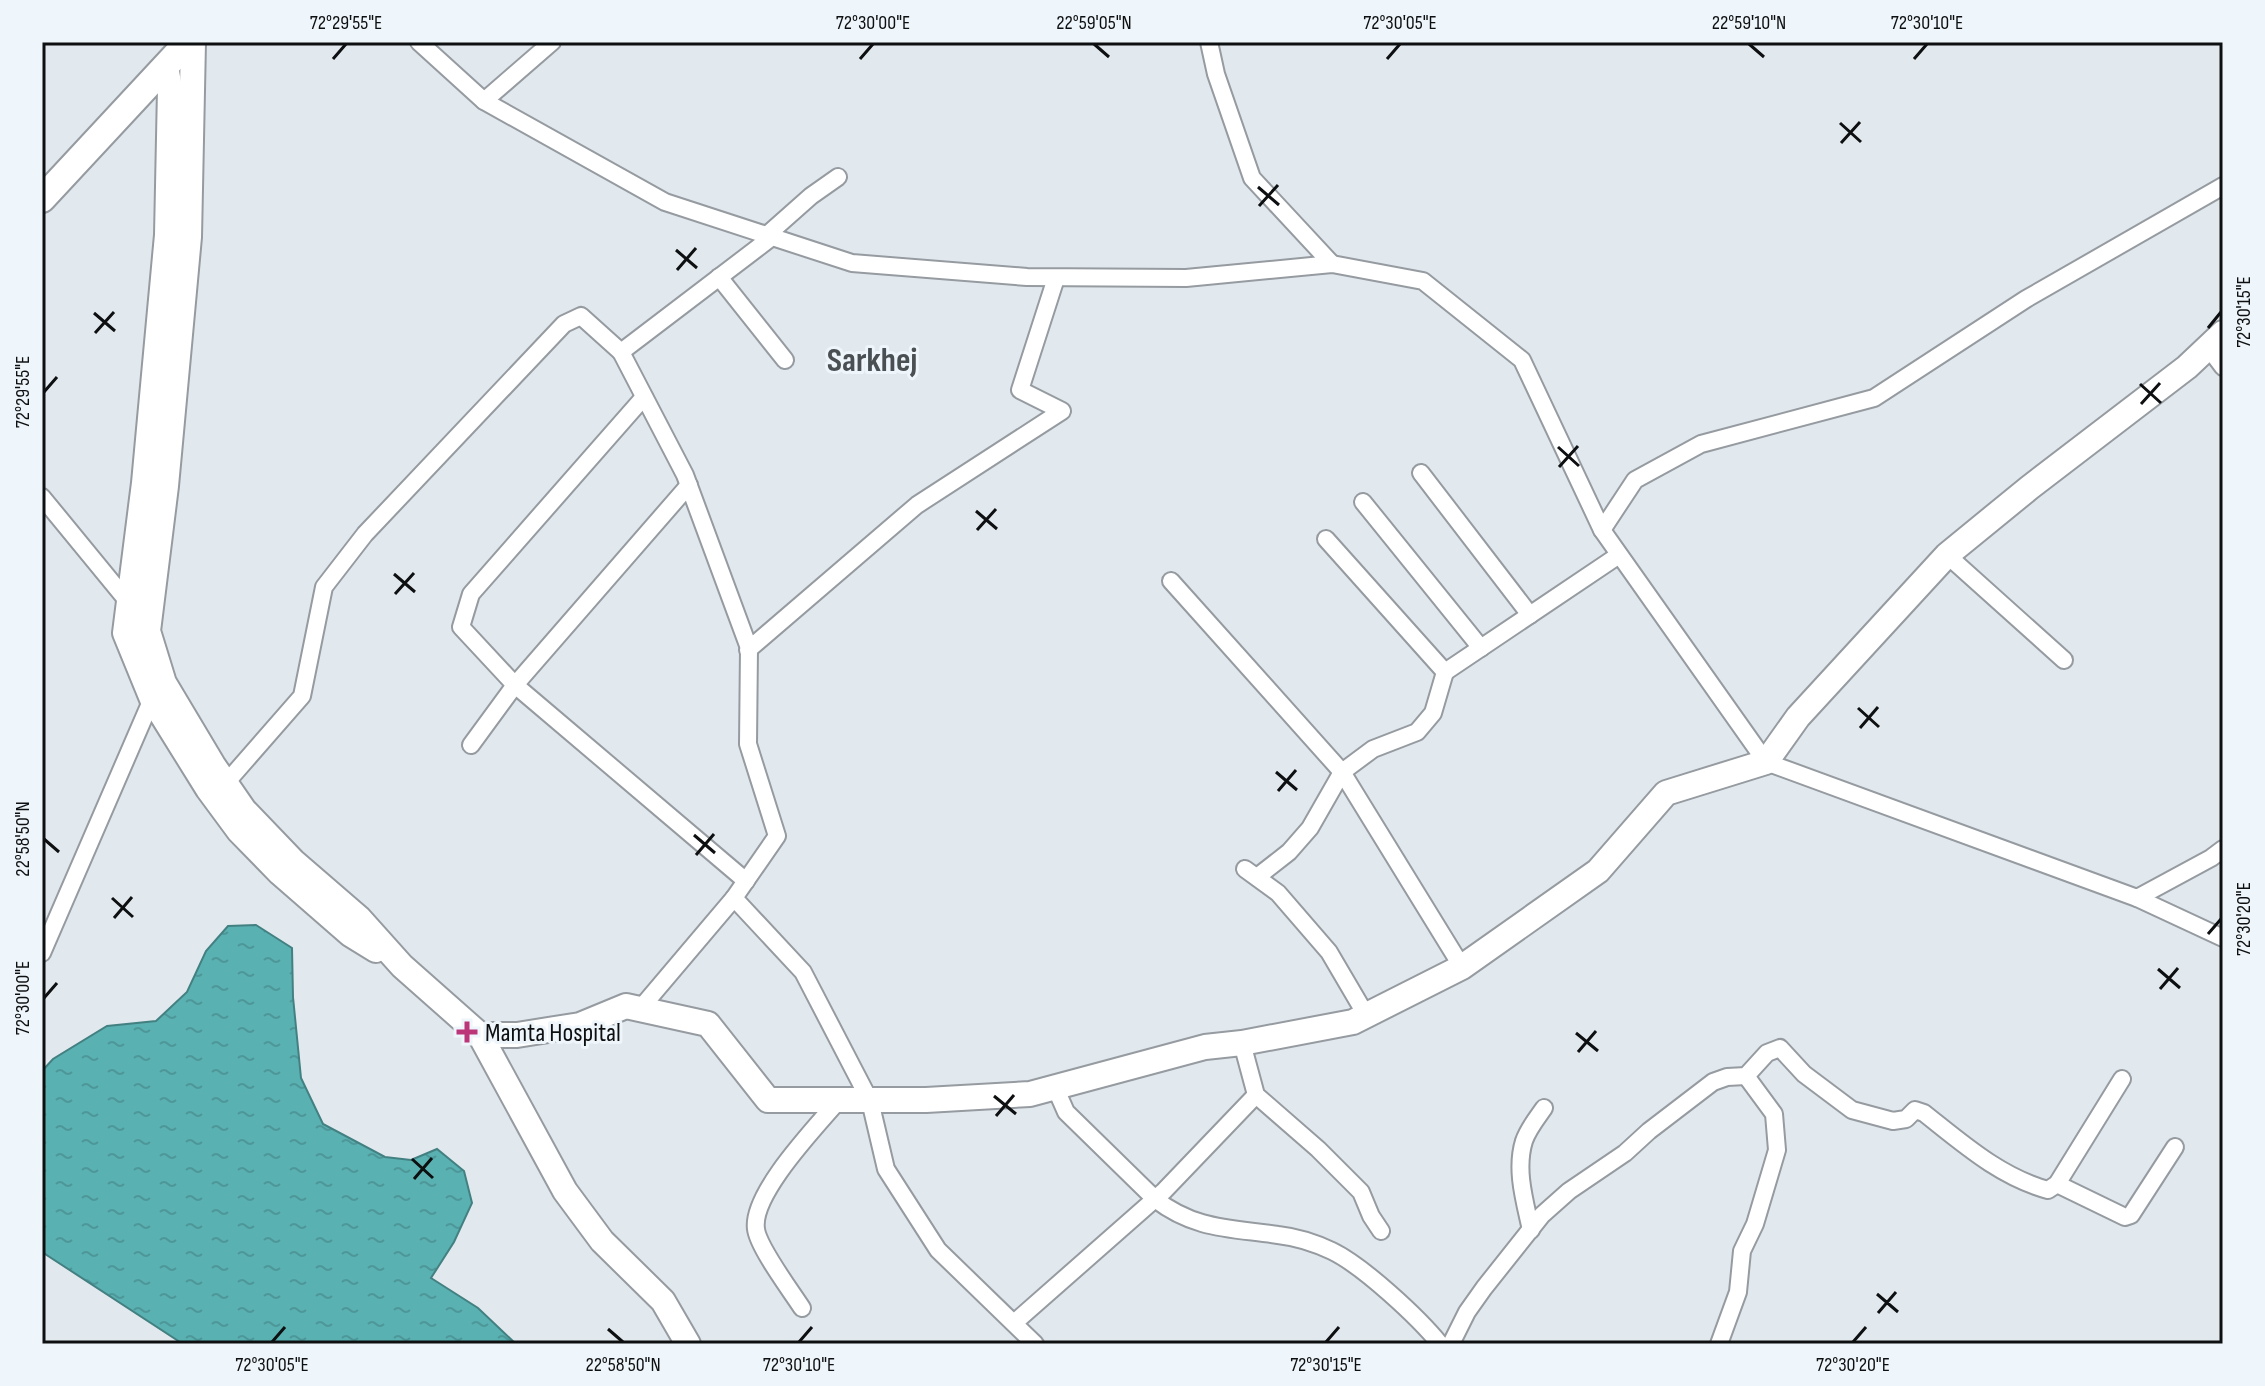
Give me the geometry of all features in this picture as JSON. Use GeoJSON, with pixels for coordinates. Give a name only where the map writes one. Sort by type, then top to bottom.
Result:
{"type":"FeatureCollection","features":[{"type":"Feature","properties":{"kind":"main road"},"geometry":{"type":"LineString","coordinates":[[42,199],[190,42]]}},
{"type":"Feature","properties":{"kind":"street"},"geometry":{"type":"LineString","coordinates":[[190,42],[189,237],[166,486],[148,631],[164,683],[244,810],[283,851],[359,918],[402,966],[480,1035],[565,1191],[602,1241],[663,1301],[688,1344]]}},
{"type":"Feature","properties":{"kind":"street"},"geometry":{"type":"LineString","coordinates":[[419,42],[484,101],[665,202],[852,263],[1056,278],[1186,278],[1332,264],[1423,281],[1522,360],[1602,530],[1766,762],[2137,898],[2223,938]]}},
{"type":"Feature","properties":{"kind":"street"},"geometry":{"type":"LineString","coordinates":[[484,101],[552,42]]}},
{"type":"Feature","properties":{"kind":"street"},"geometry":{"type":"LineString","coordinates":[[1209,42],[1216,74],[1252,178],[1332,264]]}},
{"type":"Feature","properties":{"kind":"street"},"geometry":{"type":"LineString","coordinates":[[166,66],[170,89],[167,235],[144,483],[125,633],[152,699],[208,789],[239,831],[280,873],[350,934],[402,966]]}},
{"type":"Feature","properties":{"kind":"street"},"geometry":{"type":"LineString","coordinates":[[621,352],[770,236],[811,196],[838,177]]}},
{"type":"Feature","properties":{"kind":"street"},"geometry":{"type":"LineString","coordinates":[[1602,530],[1635,480],[1701,444],[1874,398],[2026,299],[2223,186]]}},
{"type":"Feature","properties":{"kind":"street"},"geometry":{"type":"LineString","coordinates":[[719,277],[785,360]]}},
{"type":"Feature","properties":{"kind":"street"},"geometry":{"type":"LineString","coordinates":[[748,650],[917,505],[1062,411],[1020,390],[1056,278]]}},
{"type":"Feature","properties":{"kind":"street"},"geometry":{"type":"LineString","coordinates":[[226,783],[302,696],[324,587],[365,534],[564,324],[581,316],[621,352],[689,485],[748,650],[748,744],[777,836],[734,898],[640,1009]]}},
{"type":"Feature","properties":{"kind":"street"},"geometry":{"type":"LineString","coordinates":[[480,1035],[517,1035],[580,1025],[626,1006],[708,1024],[768,1100],[870,1101],[1030,1094],[1205,1047],[1353,1022],[1462,967],[1598,871],[1666,793],[1766,762],[1798,717],[1947,555],[2187,367],[2215,340],[2223,367]]}},
{"type":"Feature","properties":{"kind":"street"},"geometry":{"type":"LineString","coordinates":[[644,397],[471,594],[461,627],[515,685],[746,881]]}},
{"type":"Feature","properties":{"kind":"street"},"geometry":{"type":"LineString","coordinates":[[1421,473],[1530,615]]}},
{"type":"Feature","properties":{"kind":"street"},"geometry":{"type":"LineString","coordinates":[[471,745],[515,685],[689,485]]}},
{"type":"Feature","properties":{"kind":"street"},"geometry":{"type":"LineString","coordinates":[[42,497],[129,603]]}},
{"type":"Feature","properties":{"kind":"street"},"geometry":{"type":"LineString","coordinates":[[1363,502],[1481,648]]}},
{"type":"Feature","properties":{"kind":"street"},"geometry":{"type":"LineString","coordinates":[[1326,539],[1445,672]]}},
{"type":"Feature","properties":{"kind":"street"},"geometry":{"type":"LineString","coordinates":[[1366,1015],[1329,952],[1278,893],[1251,873],[1289,852],[1310,828],[1342,772],[1373,749],[1417,732],[1433,713],[1445,672],[1619,555]]}},
{"type":"Feature","properties":{"kind":"street"},"geometry":{"type":"LineString","coordinates":[[1947,555],[2064,660]]}},
{"type":"Feature","properties":{"kind":"street"},"geometry":{"type":"LineString","coordinates":[[1171,581],[1342,772],[1462,967]]}},
{"type":"Feature","properties":{"kind":"street"},"geometry":{"type":"LineString","coordinates":[[42,953],[152,699]]}},
{"type":"Feature","properties":{"kind":"street"},"geometry":{"type":"LineString","coordinates":[[2137,898],[2223,849]]}},
{"type":"Feature","properties":{"kind":"street"},"geometry":{"type":"LineString","coordinates":[[734,898],[803,972],[870,1101],[886,1169],[938,1250],[1035,1344]]}},
{"type":"Feature","properties":{"kind":"street"},"geometry":{"type":"LineString","coordinates":[[1242,1043],[1256,1095],[1318,1149],[1361,1192],[1381,1231]]}},
{"type":"Feature","properties":{"kind":"street"},"geometry":{"type":"LineString","coordinates":[[1451,1344],[1467,1312],[1542,1215],[1704,1089],[1727,1077],[1746,1076],[1767,1053],[1780,1048],[1804,1074],[1852,1110],[1893,1121],[1906,1119],[1915,1110],[1924,1113],[1977,1156],[2009,1174],[2048,1190],[2057,1184],[2122,1079]]}},
{"type":"Feature","properties":{"kind":"street"},"geometry":{"type":"LineString","coordinates":[[1719,1344],[1738,1292],[1742,1251],[1755,1224],[1777,1150],[1774,1114],[1746,1076]]}},
{"type":"Feature","properties":{"kind":"street"},"geometry":{"type":"LineString","coordinates":[[1055,1087],[1066,1112],[1168,1209],[1206,1225],[1279,1235],[1334,1252],[1399,1303],[1440,1344]]}},
{"type":"Feature","properties":{"kind":"street"},"geometry":{"type":"LineString","coordinates":[[1014,1323],[1155,1199],[1256,1095]]}},
{"type":"Feature","properties":{"kind":"street"},"geometry":{"type":"LineString","coordinates":[[802,1308],[766,1253],[756,1228],[760,1206],[776,1176],[838,1101]]}},
{"type":"Feature","properties":{"kind":"street"},"geometry":{"type":"LineString","coordinates":[[1531,1230],[1521,1181],[1521,1164],[1524,1141],[1544,1108]]}},
{"type":"Feature","properties":{"kind":"street"},"geometry":{"type":"LineString","coordinates":[[2057,1184],[2125,1217],[2131,1215],[2175,1147]]}},
{"type":"Feature","properties":{"kind":"water"},"geometry":{"type":"Polygon","coordinates":[[[256,925],[292,948],[301,1078],[323,1124],[385,1157],[411,1160],[437,1149],[464,1171],[472,1203],[454,1242],[431,1278],[478,1308],[516,1344],[183,1344],[42,1252],[42,1071],[53,1059],[107,1026],[156,1021],[187,992],[206,951],[228,926],[256,925]]]}},
{"type":"Feature","properties":{"kind":"place","name":"Mamta Hospital"},"geometry":{"type":"Point","coordinates":[467,1032]}},
{"type":"Feature","properties":{"kind":"district","name":"Sarkhej"},"geometry":{"type":"Point","coordinates":[872,359]}}]}
